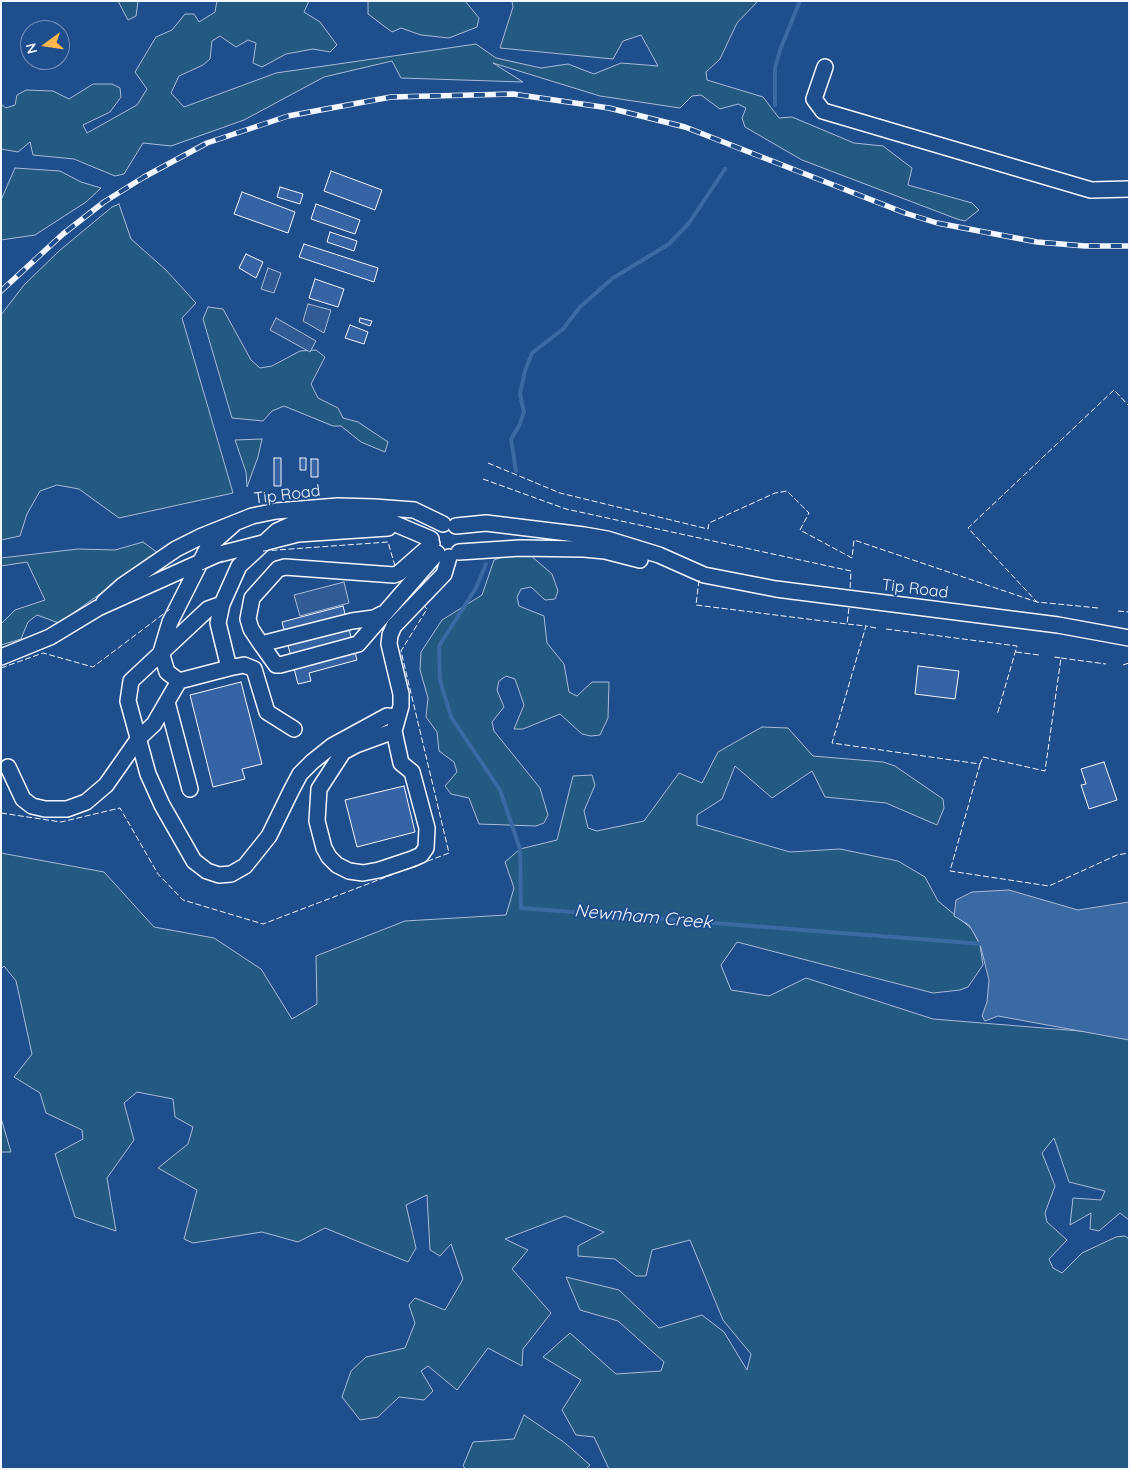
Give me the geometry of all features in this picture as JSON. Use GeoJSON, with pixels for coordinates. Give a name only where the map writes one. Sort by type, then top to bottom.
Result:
{"type":"FeatureCollection","features":[{"type":"Feature","properties":{"kind":"street"},"geometry":{"type":"LineString","coordinates":[[825,67],[814,99],[823,111],[1091,190],[1129,189]]}},
{"type":"Feature","properties":{"kind":"street","name":"Tip Road"},"geometry":{"type":"LineString","coordinates":[[98,608],[122,586],[176,549],[202,536],[252,516],[276,511],[338,506],[414,510],[450,525],[506,524],[607,539],[659,555],[697,573]]}},
{"type":"Feature","properties":{"kind":"street"},"geometry":{"type":"LineString","coordinates":[[179,681],[167,672],[161,652],[170,622],[198,562],[217,537],[234,524]]}},
{"type":"Feature","properties":{"kind":"street"},"geometry":{"type":"LineString","coordinates":[[396,724],[344,752],[318,790],[317,821],[324,848],[337,865],[349,871],[364,873],[379,870],[412,859],[420,855],[426,848],[428,840],[427,828],[415,782],[412,772],[401,762],[396,724],[401,694],[389,644],[394,626],[444,574],[442,549],[435,529],[450,525],[464,539],[442,549],[394,575],[284,567],[278,569],[252,598],[248,610],[251,629],[276,665],[287,664],[358,644],[382,614],[442,549]]}},
{"type":"Feature","properties":{"kind":"street","name":"Tip Road"},"geometry":{"type":"LineString","coordinates":[[1,657],[50,637],[98,608],[198,562],[298,534],[383,527],[407,530],[442,549],[520,548],[605,551],[656,565],[776,589],[1058,625],[1129,638]]}},
{"type":"Feature","properties":{"kind":"street"},"geometry":{"type":"LineString","coordinates":[[229,668],[218,623],[222,604],[239,566],[264,543]]}},
{"type":"Feature","properties":{"kind":"street"},"geometry":{"type":"LineString","coordinates":[[222,604],[208,609],[131,681],[128,702],[148,774],[181,840],[194,861],[206,871],[219,875],[232,874],[256,856],[269,836],[300,774],[332,746],[387,716],[396,724]]}},
{"type":"Feature","properties":{"kind":"street"},"geometry":{"type":"LineString","coordinates":[[261,644],[352,621],[374,618],[382,614]]}},
{"type":"Feature","properties":{"kind":"street"},"geometry":{"type":"LineString","coordinates":[[8,767],[23,799],[32,806],[46,809],[67,809],[86,802],[99,793],[138,738],[154,724],[179,681],[244,665],[254,669],[268,712],[294,729]]}},
{"type":"Feature","properties":{"kind":"street"},"geometry":{"type":"LineString","coordinates":[[167,702],[190,790]]}},
{"type":"Feature","properties":{"kind":"shaded area"},"geometry":{"type":"Polygon","coordinates":[[[118,1],[138,1],[136,16],[128,20],[118,1]]]}},
{"type":"Feature","properties":{"kind":"shaded area"},"geometry":{"type":"Polygon","coordinates":[[[217,1],[309,1],[304,12],[320,22],[337,45],[330,52],[313,49],[286,54],[262,67],[253,63],[256,43],[248,40],[236,47],[220,36],[212,41],[210,59],[203,65],[179,76],[171,93],[184,107],[276,73],[476,44],[496,58],[541,68],[568,64],[594,74],[621,63],[658,66],[641,35],[623,41],[613,59],[500,48],[513,7],[512,1],[758,1],[737,23],[720,59],[706,72],[707,80],[763,97],[779,118],[792,117],[854,143],[883,146],[912,168],[908,185],[972,203],[979,210],[965,221],[957,219],[802,160],[745,127],[742,118],[746,108],[738,104],[720,109],[701,95],[692,96],[680,108],[600,96],[493,63],[523,82],[401,78],[392,61],[324,77],[244,120],[171,146],[143,143],[124,174],[115,176],[74,159],[33,155],[30,142],[18,152],[1,149],[1,104],[6,108],[15,105],[17,95],[26,90],[53,91],[69,99],[93,84],[112,84],[120,88],[121,97],[110,112],[83,125],[87,133],[137,105],[147,89],[135,72],[156,37],[172,30],[185,14],[194,14],[199,22],[215,12],[217,1]]]}},
{"type":"Feature","properties":{"kind":"shaded area"},"geometry":{"type":"Polygon","coordinates":[[[368,1],[465,1],[479,18],[477,27],[449,38],[421,35],[401,28],[392,32],[368,14],[368,1]]]}},
{"type":"Feature","properties":{"kind":"shaded area"},"geometry":{"type":"Polygon","coordinates":[[[15,168],[60,171],[81,182],[101,188],[86,202],[35,235],[1,240],[1,200],[15,168]]]}},
{"type":"Feature","properties":{"kind":"shaded area"},"geometry":{"type":"Polygon","coordinates":[[[119,204],[131,239],[166,270],[196,303],[182,318],[233,493],[119,518],[79,489],[57,485],[40,491],[27,514],[20,536],[1,540],[1,315],[24,285],[59,251],[112,207],[119,204]]]}},
{"type":"Feature","properties":{"kind":"shaded area"},"geometry":{"type":"Polygon","coordinates":[[[268,268],[281,273],[274,293],[261,289],[268,268]]]}},
{"type":"Feature","properties":{"kind":"shaded area"},"geometry":{"type":"Polygon","coordinates":[[[308,304],[331,310],[324,333],[303,321],[308,304]]]}},
{"type":"Feature","properties":{"kind":"shaded area"},"geometry":{"type":"Polygon","coordinates":[[[208,307],[223,309],[251,360],[260,368],[272,366],[300,351],[316,350],[325,357],[311,384],[318,398],[338,408],[343,418],[358,422],[388,442],[385,452],[361,442],[341,426],[333,426],[284,406],[272,411],[263,421],[232,418],[203,319],[208,307]]]}},
{"type":"Feature","properties":{"kind":"shaded area"},"geometry":{"type":"Polygon","coordinates":[[[276,318],[316,341],[310,352],[270,330],[276,318]]]}},
{"type":"Feature","properties":{"kind":"shaded area"},"geometry":{"type":"Polygon","coordinates":[[[262,439],[258,457],[247,487],[246,472],[235,440],[262,439]]]}},
{"type":"Feature","properties":{"kind":"shaded area"},"geometry":{"type":"Polygon","coordinates":[[[143,542],[158,553],[59,623],[37,615],[28,622],[21,639],[1,645],[1,624],[15,610],[45,600],[27,562],[1,566],[1,558],[78,549],[115,550],[143,542]]]}},
{"type":"Feature","properties":{"kind":"shaded area"},"geometry":{"type":"Polygon","coordinates":[[[511,554],[530,555],[552,574],[558,591],[555,599],[545,600],[531,587],[521,589],[517,597],[519,606],[544,616],[547,643],[564,664],[569,692],[577,696],[592,682],[609,682],[608,718],[600,735],[591,736],[582,734],[560,714],[523,729],[514,729],[524,705],[515,679],[506,676],[499,681],[497,690],[504,707],[492,722],[494,731],[540,788],[548,815],[544,823],[536,826],[479,824],[469,798],[451,794],[445,786],[457,772],[454,762],[439,751],[437,732],[426,717],[428,698],[420,670],[421,652],[442,620],[482,595],[494,560],[511,554]]]}},
{"type":"Feature","properties":{"kind":"shaded area"},"geometry":{"type":"Polygon","coordinates":[[[344,582],[349,603],[300,616],[294,595],[344,582]]]}},
{"type":"Feature","properties":{"kind":"shaded area"},"geometry":{"type":"Polygon","coordinates":[[[762,727],[788,728],[813,756],[883,762],[895,766],[943,799],[944,808],[937,825],[886,803],[825,797],[812,771],[772,798],[735,766],[722,799],[697,815],[697,825],[790,852],[840,849],[898,861],[925,877],[938,901],[972,929],[980,945],[983,965],[968,987],[960,990],[933,993],[737,942],[721,965],[731,990],[769,996],[806,978],[933,1019],[1129,1035],[1129,1220],[1120,1213],[1099,1231],[1090,1229],[1091,1213],[1070,1225],[1073,1198],[1101,1200],[1105,1191],[1069,1182],[1054,1138],[1042,1153],[1055,1186],[1045,1213],[1047,1222],[1067,1240],[1049,1259],[1053,1268],[1062,1273],[1082,1253],[1116,1237],[1125,1236],[1129,1239],[1129,1469],[609,1469],[594,1437],[576,1435],[562,1410],[581,1380],[543,1357],[570,1333],[616,1374],[661,1371],[664,1362],[618,1321],[580,1310],[566,1277],[619,1290],[659,1328],[702,1315],[724,1332],[747,1370],[751,1354],[723,1320],[690,1240],[652,1250],[646,1276],[636,1276],[615,1259],[578,1256],[578,1246],[604,1232],[565,1216],[505,1239],[528,1250],[512,1269],[551,1313],[523,1349],[522,1366],[488,1348],[457,1390],[428,1366],[421,1371],[433,1391],[424,1400],[399,1397],[378,1417],[360,1420],[342,1397],[351,1371],[366,1357],[405,1348],[415,1323],[409,1305],[415,1298],[445,1310],[463,1279],[451,1244],[440,1256],[430,1250],[427,1195],[406,1205],[416,1248],[408,1262],[325,1228],[298,1242],[262,1232],[193,1243],[184,1239],[197,1190],[158,1168],[188,1144],[193,1127],[175,1117],[173,1099],[137,1092],[124,1103],[134,1140],[107,1178],[116,1231],[75,1217],[55,1154],[83,1139],[82,1130],[46,1113],[40,1093],[14,1077],[32,1054],[16,981],[4,966],[1,969],[1,853],[104,872],[154,927],[214,938],[261,969],[292,1019],[317,1004],[316,956],[405,921],[506,915],[514,888],[505,862],[520,849],[557,840],[573,776],[592,775],[595,785],[584,811],[588,828],[597,831],[644,821],[679,773],[702,783],[718,752],[762,727]]]}},
{"type":"Feature","properties":{"kind":"shaded area"},"geometry":{"type":"Polygon","coordinates":[[[1009,890],[1078,910],[1129,902],[1129,1040],[998,1016],[985,1021],[982,1016],[987,1002],[989,980],[980,944],[969,925],[954,916],[956,900],[972,892],[1009,890]]]}},
{"type":"Feature","properties":{"kind":"shaded area"},"geometry":{"type":"Polygon","coordinates":[[[1,1118],[11,1152],[1,1152],[1,1118]]]}},
{"type":"Feature","properties":{"kind":"shaded area"},"geometry":{"type":"Polygon","coordinates":[[[524,1415],[565,1443],[590,1465],[586,1469],[466,1469],[463,1466],[473,1442],[514,1439],[524,1415]]]}},
{"type":"Feature","properties":{"kind":"building"},"geometry":{"type":"Polygon","coordinates":[[[331,171],[382,190],[375,210],[324,191],[331,171]]]}},
{"type":"Feature","properties":{"kind":"building"},"geometry":{"type":"Polygon","coordinates":[[[280,187],[303,194],[300,204],[277,197],[280,187]]]}},
{"type":"Feature","properties":{"kind":"building"},"geometry":{"type":"Polygon","coordinates":[[[242,192],[295,212],[288,233],[234,214],[242,192]]]}},
{"type":"Feature","properties":{"kind":"building"},"geometry":{"type":"Polygon","coordinates":[[[316,204],[360,220],[355,234],[311,219],[316,204]]]}},
{"type":"Feature","properties":{"kind":"building"},"geometry":{"type":"Polygon","coordinates":[[[330,232],[357,241],[354,251],[327,242],[330,232]]]}},
{"type":"Feature","properties":{"kind":"building"},"geometry":{"type":"Polygon","coordinates":[[[304,244],[378,268],[374,282],[299,257],[304,244]]]}},
{"type":"Feature","properties":{"kind":"building"},"geometry":{"type":"Polygon","coordinates":[[[246,254],[263,262],[256,278],[239,268],[246,254]]]}},
{"type":"Feature","properties":{"kind":"building"},"geometry":{"type":"Polygon","coordinates":[[[315,279],[344,289],[338,307],[309,298],[315,279]]]}},
{"type":"Feature","properties":{"kind":"building"},"geometry":{"type":"Polygon","coordinates":[[[360,318],[372,321],[370,326],[359,322],[360,318]]]}},
{"type":"Feature","properties":{"kind":"building"},"geometry":{"type":"Polygon","coordinates":[[[350,325],[368,332],[364,344],[345,338],[350,325]]]}},
{"type":"Feature","properties":{"kind":"building"},"geometry":{"type":"Polygon","coordinates":[[[274,458],[281,458],[281,486],[274,486],[274,458]]]}},
{"type":"Feature","properties":{"kind":"building"},"geometry":{"type":"Polygon","coordinates":[[[300,458],[306,458],[306,470],[300,470],[300,458]]]}},
{"type":"Feature","properties":{"kind":"building"},"geometry":{"type":"Polygon","coordinates":[[[311,459],[318,459],[318,477],[311,477],[311,459]]]}},
{"type":"Feature","properties":{"kind":"building"},"geometry":{"type":"Polygon","coordinates":[[[343,606],[357,660],[309,673],[311,681],[298,684],[282,622],[343,606]]]}},
{"type":"Feature","properties":{"kind":"building"},"geometry":{"type":"Polygon","coordinates":[[[918,666],[959,671],[955,699],[915,694],[918,666]]]}},
{"type":"Feature","properties":{"kind":"building"},"geometry":{"type":"Polygon","coordinates":[[[241,682],[262,764],[242,769],[245,779],[213,787],[190,695],[241,682]]]}},
{"type":"Feature","properties":{"kind":"building"},"geometry":{"type":"Polygon","coordinates":[[[1104,762],[1117,800],[1089,809],[1081,785],[1086,784],[1081,769],[1104,762]]]}},
{"type":"Feature","properties":{"kind":"building"},"geometry":{"type":"Polygon","coordinates":[[[404,786],[415,832],[357,847],[345,800],[404,786]]]}},
{"type":"Feature","properties":{"kind":"waterway","name":"Newnham Creek"},"geometry":{"type":"LineString","coordinates":[[775,105],[775,68],[780,50],[800,1]]}},
{"type":"Feature","properties":{"kind":"waterway","name":"Newnham Creek"},"geometry":{"type":"LineString","coordinates":[[516,471],[511,439],[519,426],[524,412],[520,394],[525,371],[532,353],[563,329],[580,307],[613,278],[669,244],[689,223],[725,169]]}},
{"type":"Feature","properties":{"kind":"waterway","name":"Newnham Creek"},"geometry":{"type":"LineString","coordinates":[[486,564],[476,588],[439,646],[440,680],[451,717],[500,790],[520,849],[521,908],[983,944]]}},
{"type":"Feature","properties":{"kind":"railway"},"geometry":{"type":"LineString","coordinates":[[1,291],[63,234],[104,202],[144,177],[207,143],[288,116],[391,97],[513,94],[609,108],[685,127],[905,213],[937,223],[1037,242],[1085,246],[1129,246]]}},
{"type":"Feature","properties":{"kind":"fence"},"geometry":{"type":"LineString","coordinates":[[1098,608],[1037,602],[968,528],[1114,390],[1129,406]]}},
{"type":"Feature","properties":{"kind":"fence"},"geometry":{"type":"LineString","coordinates":[[488,463],[560,493],[708,529],[709,523],[775,493],[787,491],[809,513],[800,530],[852,558],[854,540],[1037,602]]}},
{"type":"Feature","properties":{"kind":"fence"},"geometry":{"type":"LineString","coordinates":[[483,479],[566,509],[851,571],[850,591]]}},
{"type":"Feature","properties":{"kind":"fence"},"geometry":{"type":"LineString","coordinates":[[263,551],[388,542],[395,566]]}},
{"type":"Feature","properties":{"kind":"fence"},"geometry":{"type":"LineString","coordinates":[[202,570],[225,560]]}},
{"type":"Feature","properties":{"kind":"fence"},"geometry":{"type":"LineString","coordinates":[[699,580],[696,605],[847,624]]}},
{"type":"Feature","properties":{"kind":"fence"},"geometry":{"type":"LineString","coordinates":[[1,813],[61,822],[120,808],[158,874],[183,900],[263,924],[449,853],[401,651],[427,609],[424,606]]}},
{"type":"Feature","properties":{"kind":"fence"},"geometry":{"type":"LineString","coordinates":[[849,608],[847,624],[866,626]]}},
{"type":"Feature","properties":{"kind":"fence"},"geometry":{"type":"LineString","coordinates":[[1,668],[43,653],[93,667],[170,609]]}},
{"type":"Feature","properties":{"kind":"fence"},"geometry":{"type":"LineString","coordinates":[[1118,611],[1129,612]]}},
{"type":"Feature","properties":{"kind":"fence"},"geometry":{"type":"LineString","coordinates":[[876,628],[866,626],[832,743],[980,764],[983,757],[1045,771],[1061,658],[1054,657]]}},
{"type":"Feature","properties":{"kind":"fence"},"geometry":{"type":"LineString","coordinates":[[886,629],[1017,646],[997,715]]}},
{"type":"Feature","properties":{"kind":"fence"},"geometry":{"type":"LineString","coordinates":[[1016,652],[1039,655]]}},
{"type":"Feature","properties":{"kind":"fence"},"geometry":{"type":"LineString","coordinates":[[1061,658],[1106,664]]}},
{"type":"Feature","properties":{"kind":"fence"},"geometry":{"type":"LineString","coordinates":[[1123,665],[1129,663]]}},
{"type":"Feature","properties":{"kind":"fence"},"geometry":{"type":"LineString","coordinates":[[980,764],[950,871],[1049,886],[1117,855],[1129,853]]}}]}
